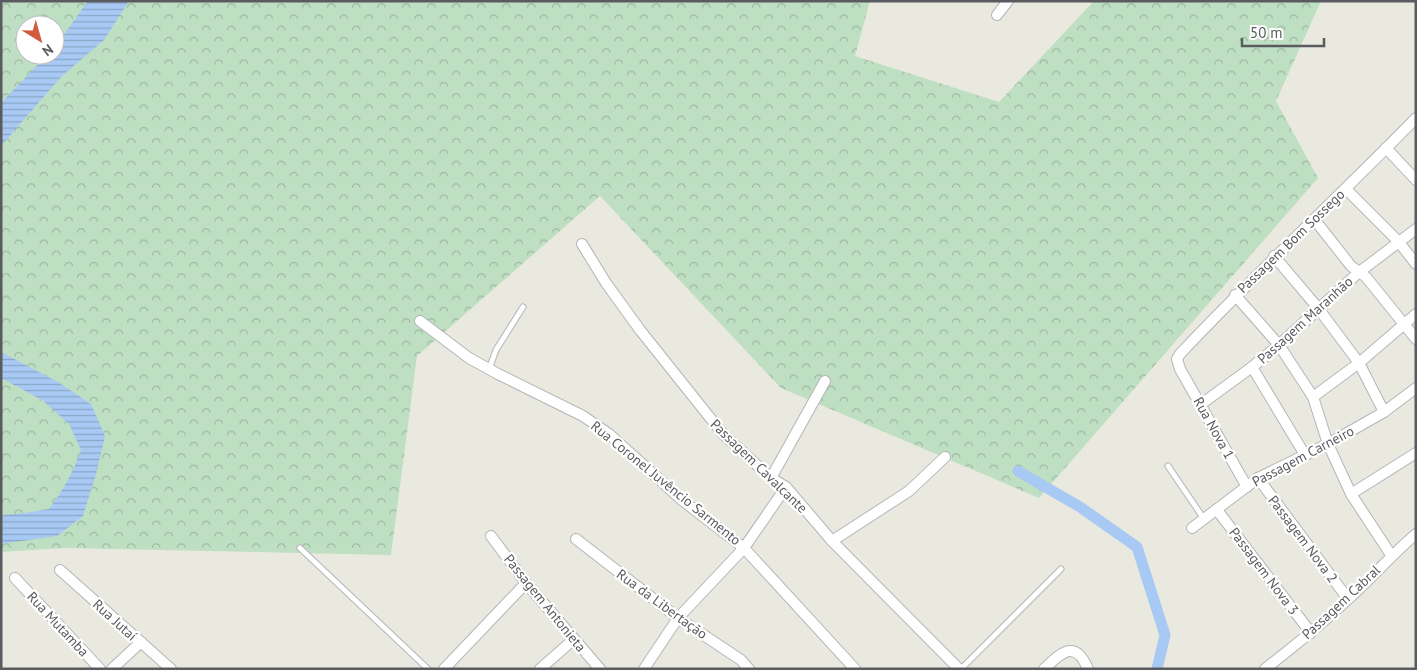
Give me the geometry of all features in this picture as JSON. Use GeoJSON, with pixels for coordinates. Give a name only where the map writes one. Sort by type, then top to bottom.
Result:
{"type":"FeatureCollection","features":[{"type":"Feature","properties":{"kind":"street"},"geometry":{"type":"LineString","coordinates":[[997,15],[1008,1]]}},
{"type":"Feature","properties":{"kind":"street","name":"Passagem Bom Sossego"},"geometry":{"type":"LineString","coordinates":[[1180,369],[1177,359],[1180,354],[1235,295],[1346,189],[1416,118]]}},
{"type":"Feature","properties":{"kind":"street"},"geometry":{"type":"LineString","coordinates":[[1386,148],[1416,180]]}},
{"type":"Feature","properties":{"kind":"street"},"geometry":{"type":"LineString","coordinates":[[1346,189],[1398,241],[1416,264]]}},
{"type":"Feature","properties":{"kind":"street"},"geometry":{"type":"LineString","coordinates":[[1314,219],[1351,266],[1358,273],[1366,277],[1416,339]]}},
{"type":"Feature","properties":{"kind":"street","name":"Passagem Maranhão"},"geometry":{"type":"LineString","coordinates":[[1305,455],[1252,366],[1279,345],[1358,273],[1416,229]]}},
{"type":"Feature","properties":{"kind":"street","name":"Passagem Cavalcante"},"geometry":{"type":"LineString","coordinates":[[582,244],[606,284],[640,330],[717,426],[771,478],[786,488],[832,541],[960,669]]}},
{"type":"Feature","properties":{"kind":"street"},"geometry":{"type":"LineString","coordinates":[[1274,256],[1318,308],[1359,363],[1384,412]]}},
{"type":"Feature","properties":{"kind":"street"},"geometry":{"type":"LineString","coordinates":[[1235,295],[1279,345],[1313,397],[1328,444],[1351,494],[1391,555]]}},
{"type":"Feature","properties":{"kind":"street"},"geometry":{"type":"LineString","coordinates":[[1313,397],[1359,363],[1416,314]]}},
{"type":"Feature","properties":{"kind":"street","name":"Rua Coronel Juvêncio Sarmento"},"geometry":{"type":"LineString","coordinates":[[420,321],[469,358],[583,416],[609,434],[682,500],[744,548],[855,669]]}},
{"type":"Feature","properties":{"kind":"street"},"geometry":{"type":"LineString","coordinates":[[1200,405],[1252,366]]}},
{"type":"Feature","properties":{"kind":"street","name":"Rua Nova 1"},"geometry":{"type":"LineString","coordinates":[[1180,369],[1247,487]]}},
{"type":"Feature","properties":{"kind":"street"},"geometry":{"type":"LineString","coordinates":[[771,478],[825,381]]}},
{"type":"Feature","properties":{"kind":"street","name":"Passagem Carneiro"},"geometry":{"type":"LineString","coordinates":[[1192,528],[1258,478],[1328,444],[1384,412],[1416,388]]}},
{"type":"Feature","properties":{"kind":"street"},"geometry":{"type":"LineString","coordinates":[[1351,494],[1416,453]]}},
{"type":"Feature","properties":{"kind":"street"},"geometry":{"type":"LineString","coordinates":[[832,541],[910,491],[945,457]]}},
{"type":"Feature","properties":{"kind":"street","name":"Passagem Nova 2"},"geometry":{"type":"LineString","coordinates":[[1258,478],[1348,599]]}},
{"type":"Feature","properties":{"kind":"street"},"geometry":{"type":"LineString","coordinates":[[644,669],[678,618],[744,548],[786,488]]}},
{"type":"Feature","properties":{"kind":"street","name":"Passagem Nova 3"},"geometry":{"type":"LineString","coordinates":[[1217,510],[1311,633]]}},
{"type":"Feature","properties":{"kind":"street","name":"Passagem Cabral"},"geometry":{"type":"LineString","coordinates":[[1265,669],[1311,633],[1391,555],[1416,534]]}},
{"type":"Feature","properties":{"kind":"street","name":"Passagem Antonieta"},"geometry":{"type":"LineString","coordinates":[[491,536],[526,584],[600,669]]}},
{"type":"Feature","properties":{"kind":"street","name":"Rua da Libertação"},"geometry":{"type":"LineString","coordinates":[[576,539],[678,618],[734,655],[749,669]]}},
{"type":"Feature","properties":{"kind":"street","name":"Rua Jutaí"},"geometry":{"type":"LineString","coordinates":[[60,570],[171,669]]}},
{"type":"Feature","properties":{"kind":"street","name":"Rua Mutamba"},"geometry":{"type":"LineString","coordinates":[[15,578],[100,669]]}},
{"type":"Feature","properties":{"kind":"street"},"geometry":{"type":"LineString","coordinates":[[444,669],[526,584]]}},
{"type":"Feature","properties":{"kind":"street"},"geometry":{"type":"LineString","coordinates":[[540,669],[573,640]]}},
{"type":"Feature","properties":{"kind":"street"},"geometry":{"type":"LineString","coordinates":[[112,669],[141,642]]}},
{"type":"Feature","properties":{"kind":"street"},"geometry":{"type":"LineString","coordinates":[[1044,669],[1060,653],[1070,650],[1077,652],[1084,660],[1088,669]]}},
{"type":"Feature","properties":{"kind":"lane"},"geometry":{"type":"LineString","coordinates":[[489,369],[496,350],[523,307]]}},
{"type":"Feature","properties":{"kind":"lane"},"geometry":{"type":"LineString","coordinates":[[1168,466],[1204,520]]}},
{"type":"Feature","properties":{"kind":"lane"},"geometry":{"type":"LineString","coordinates":[[300,548],[428,669]]}},
{"type":"Feature","properties":{"kind":"lane"},"geometry":{"type":"LineString","coordinates":[[960,669],[1061,569]]}},
{"type":"Feature","properties":{"kind":"green space"},"geometry":{"type":"Polygon","coordinates":[[[1,1],[870,1],[855,56],[999,102],[1094,1],[1321,1],[1276,101],[1318,178],[1039,498],[781,388],[600,196],[417,356],[391,555],[64,548],[1,552],[1,1]]]}},
{"type":"Feature","properties":{"kind":"water"},"geometry":{"type":"Polygon","coordinates":[[[88,1],[129,1],[104,40],[61,77],[1,146],[1,103],[37,65],[65,65],[65,33],[88,1]]]}},
{"type":"Feature","properties":{"kind":"water"},"geometry":{"type":"Polygon","coordinates":[[[1,352],[58,382],[91,404],[105,436],[83,516],[57,536],[1,544],[1,515],[49,509],[67,481],[81,450],[69,424],[42,400],[1,378],[1,352]]]}},
{"type":"Feature","properties":{"kind":"waterway"},"geometry":{"type":"LineString","coordinates":[[1018,471],[1080,507],[1137,547],[1165,635],[1157,669]]}}]}
